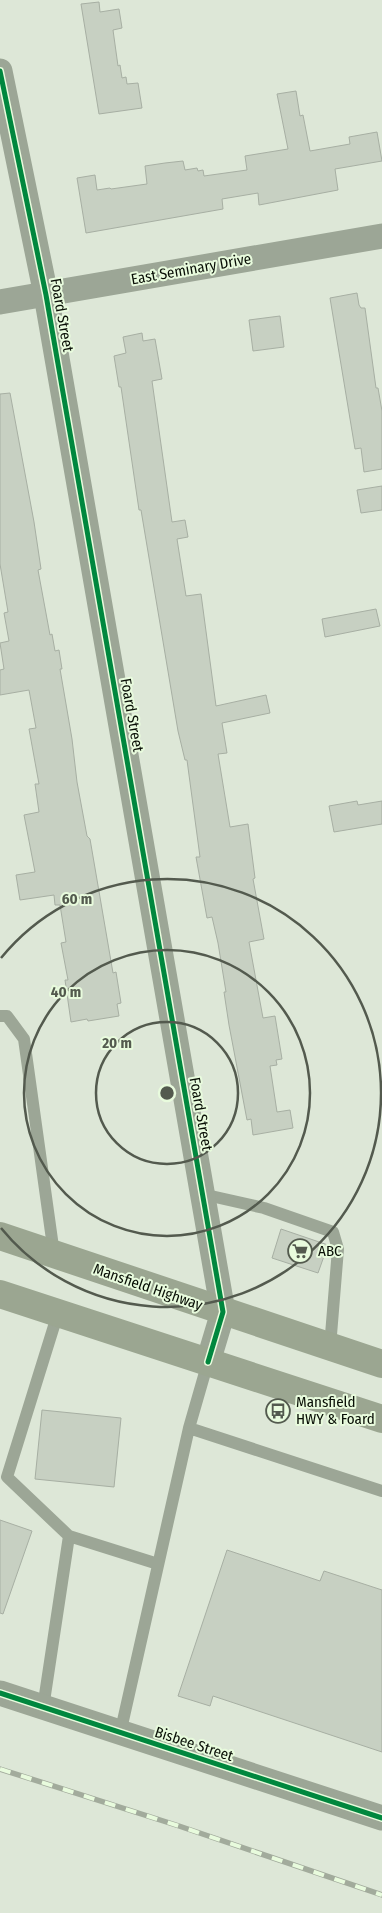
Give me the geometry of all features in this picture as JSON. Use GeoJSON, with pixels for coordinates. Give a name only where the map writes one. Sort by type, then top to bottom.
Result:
{"type":"FeatureCollection","features":[{"type":"Feature","properties":{"kind":"main road","name":"Mansfield Highway"},"geometry":{"type":"LineString","coordinates":[[0,1236],[382,1364]]}},
{"type":"Feature","properties":{"kind":"main road"},"geometry":{"type":"LineString","coordinates":[[0,1294],[382,1419]]}},
{"type":"Feature","properties":{"kind":"street","name":"Foard Street"},"geometry":{"type":"LineString","coordinates":[[0,71],[46,295],[223,1312],[208,1362]]}},
{"type":"Feature","properties":{"kind":"street","name":"East Seminary Drive"},"geometry":{"type":"LineString","coordinates":[[0,302],[382,236]]}},
{"type":"Feature","properties":{"kind":"street","name":"Bisbee Street"},"geometry":{"type":"LineString","coordinates":[[0,1693],[120,1734],[382,1818]]}},
{"type":"Feature","properties":{"kind":"lane"},"geometry":{"type":"LineString","coordinates":[[0,1016],[7,1016],[24,1039],[54,1254]]}},
{"type":"Feature","properties":{"kind":"lane"},"geometry":{"type":"LineString","coordinates":[[202,1194],[264,1208],[332,1232],[338,1249],[330,1347]]}},
{"type":"Feature","properties":{"kind":"lane"},"geometry":{"type":"LineString","coordinates":[[58,1313],[3,1476],[69,1536],[158,1564]]}},
{"type":"Feature","properties":{"kind":"lane"},"geometry":{"type":"LineString","coordinates":[[120,1734],[188,1428],[208,1362]]}},
{"type":"Feature","properties":{"kind":"lane"},"geometry":{"type":"LineString","coordinates":[[188,1428],[382,1491]]}},
{"type":"Feature","properties":{"kind":"lane"},"geometry":{"type":"LineString","coordinates":[[43,1708],[69,1536]]}},
{"type":"Feature","properties":{"kind":"building"},"geometry":{"type":"Polygon","coordinates":[[[99,2],[100,12],[119,9],[122,28],[113,30],[118,66],[120,65],[122,78],[126,77],[127,84],[138,83],[142,108],[99,114],[81,4],[99,2]]]}},
{"type":"Feature","properties":{"kind":"building"},"geometry":{"type":"Polygon","coordinates":[[[296,91],[300,116],[303,115],[310,151],[350,144],[349,137],[377,132],[382,161],[335,169],[338,190],[259,205],[258,193],[222,199],[223,209],[86,233],[77,178],[95,175],[97,190],[147,184],[145,166],[165,163],[183,161],[185,170],[197,168],[198,171],[203,170],[204,176],[247,170],[245,156],[288,149],[277,94],[296,91]]]}},
{"type":"Feature","properties":{"kind":"building"},"geometry":{"type":"Polygon","coordinates":[[[357,293],[359,305],[361,308],[365,308],[376,388],[378,388],[382,411],[382,469],[364,472],[361,448],[355,449],[330,298],[357,293]]]}},
{"type":"Feature","properties":{"kind":"building"},"geometry":{"type":"Polygon","coordinates":[[[280,316],[284,347],[253,351],[249,320],[280,316]]]}},
{"type":"Feature","properties":{"kind":"building"},"geometry":{"type":"Polygon","coordinates":[[[142,333],[143,341],[155,339],[162,379],[152,381],[172,522],[185,520],[188,537],[177,539],[186,596],[201,594],[216,706],[266,695],[270,713],[222,723],[227,753],[218,754],[230,827],[248,824],[255,878],[253,879],[264,939],[249,942],[263,1018],[275,1016],[282,1059],[276,1060],[277,1065],[270,1066],[277,1112],[290,1110],[293,1128],[253,1135],[251,1119],[247,1120],[229,1025],[218,943],[212,917],[207,918],[196,857],[200,857],[187,760],[185,760],[178,731],[141,510],[139,510],[121,387],[119,387],[114,356],[126,353],[123,337],[142,333]]]}},
{"type":"Feature","properties":{"kind":"building"},"geometry":{"type":"Polygon","coordinates":[[[10,393],[34,522],[41,569],[38,570],[50,635],[52,634],[55,651],[59,650],[62,669],[60,669],[77,782],[87,836],[90,839],[113,973],[116,972],[121,1003],[117,1004],[119,1016],[88,1021],[87,1019],[71,1022],[65,980],[68,980],[61,943],[66,942],[60,905],[55,905],[54,895],[20,900],[16,875],[35,872],[24,815],[39,812],[35,784],[39,784],[29,729],[36,728],[29,690],[0,695],[0,670],[4,669],[0,643],[9,641],[4,613],[8,612],[0,564],[0,394],[10,393]]]}},
{"type":"Feature","properties":{"kind":"building"},"geometry":{"type":"Polygon","coordinates":[[[382,486],[382,510],[361,513],[357,490],[382,486]]]}},
{"type":"Feature","properties":{"kind":"building"},"geometry":{"type":"Polygon","coordinates":[[[376,609],[380,626],[325,637],[322,619],[376,609]]]}},
{"type":"Feature","properties":{"kind":"building"},"geometry":{"type":"Polygon","coordinates":[[[357,801],[358,805],[382,801],[382,824],[334,832],[329,806],[357,801]]]}},
{"type":"Feature","properties":{"kind":"building","name":"ABC"},"geometry":{"type":"Polygon","coordinates":[[[281,1229],[328,1245],[318,1273],[272,1258],[281,1229]]]}},
{"type":"Feature","properties":{"kind":"building"},"geometry":{"type":"Polygon","coordinates":[[[42,1410],[121,1418],[114,1487],[35,1479],[42,1410]]]}},
{"type":"Feature","properties":{"kind":"building"},"geometry":{"type":"Polygon","coordinates":[[[0,1520],[32,1531],[3,1614],[0,1613],[0,1520]]]}},
{"type":"Feature","properties":{"kind":"building"},"geometry":{"type":"Polygon","coordinates":[[[227,1550],[320,1581],[324,1571],[382,1590],[382,1752],[213,1696],[210,1706],[178,1696],[227,1550]]]}},
{"type":"Feature","properties":{"kind":"railway"},"geometry":{"type":"LineString","coordinates":[[0,1769],[179,1826],[382,1895]]}},
{"type":"Feature","properties":{"kind":"cycle path"},"geometry":{"type":"LineString","coordinates":[[0,71],[46,295],[223,1312],[208,1362]]}},
{"type":"Feature","properties":{"kind":"cycle path"},"geometry":{"type":"LineString","coordinates":[[0,1693],[382,1818]]}},
{"type":"Feature","properties":{"kind":"place","name":"ABC"},"geometry":{"type":"Point","coordinates":[300,1251]}},
{"type":"Feature","properties":{"kind":"place","name":"Mansfield HWY & Foard"},"geometry":{"type":"Point","coordinates":[278,1411]}}]}
